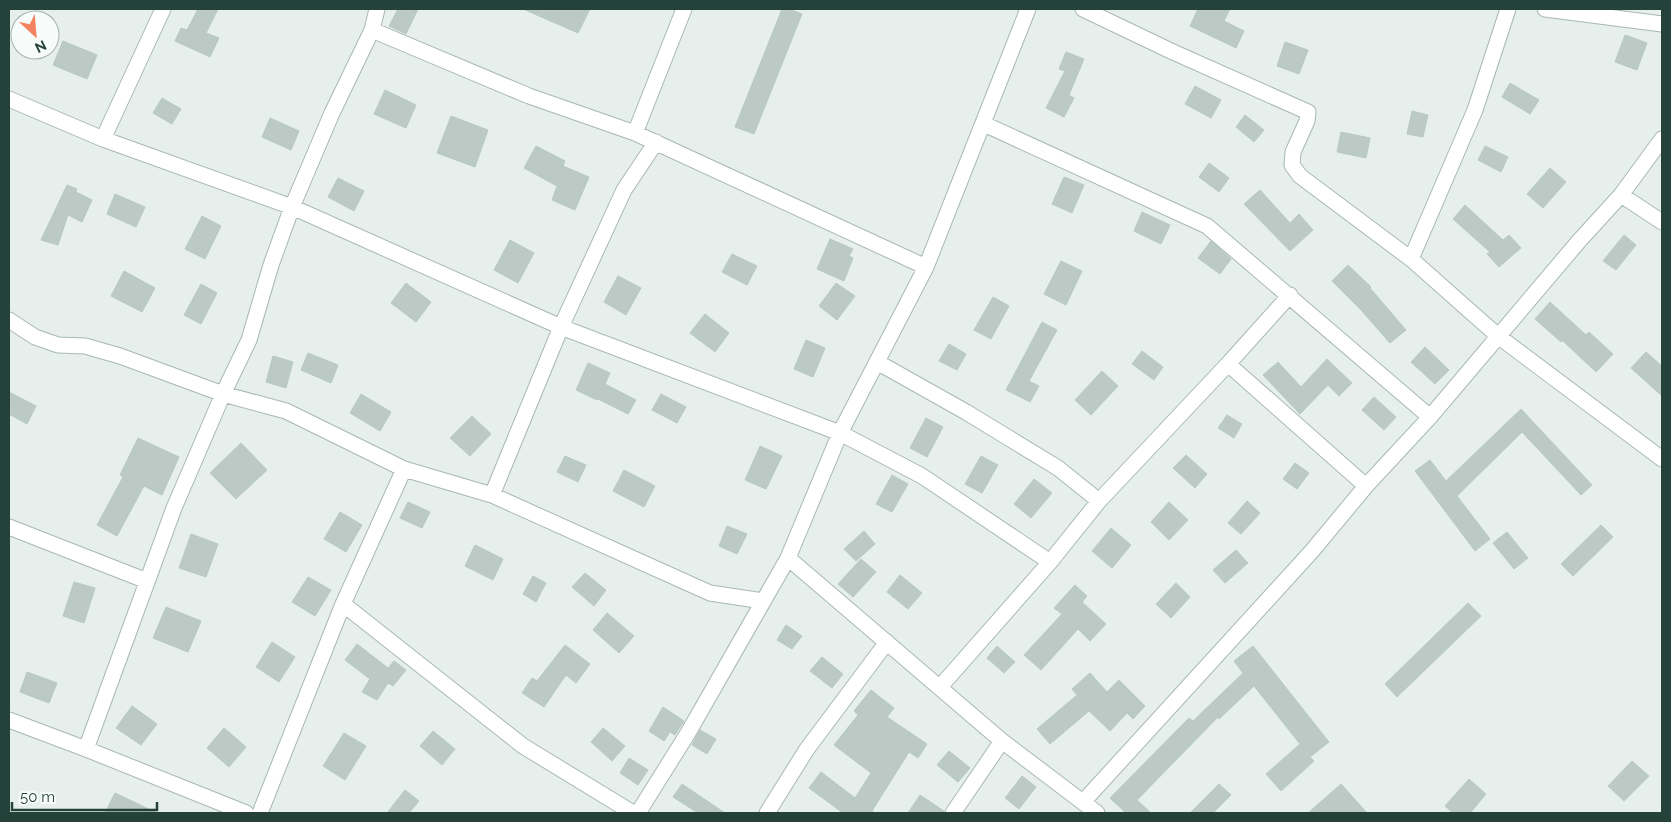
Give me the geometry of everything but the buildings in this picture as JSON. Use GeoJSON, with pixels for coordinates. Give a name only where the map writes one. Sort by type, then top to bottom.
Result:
{"type":"FeatureCollection","features":[{"type":"Feature","properties":{"kind":"street"},"geometry":{"type":"LineString","coordinates":[[103,139],[163,9]]}},
{"type":"Feature","properties":{"kind":"street"},"geometry":{"type":"LineString","coordinates":[[86,749],[174,508],[223,394],[249,340],[271,265],[292,207],[332,113],[372,30],[377,9]]}},
{"type":"Feature","properties":{"kind":"street"},"geometry":{"type":"LineString","coordinates":[[635,132],[684,9]]}},
{"type":"Feature","properties":{"kind":"street"},"geometry":{"type":"LineString","coordinates":[[638,813],[688,733],[788,558],[840,433],[926,267],[1028,9]]}},
{"type":"Feature","properties":{"kind":"street"},"geometry":{"type":"LineString","coordinates":[[1083,9],[1173,52],[1308,112],[1307,121],[1293,152],[1292,165],[1300,176],[1411,258],[1498,336],[1662,460]]}},
{"type":"Feature","properties":{"kind":"street"},"geometry":{"type":"LineString","coordinates":[[1411,258],[1475,110],[1508,9]]}},
{"type":"Feature","properties":{"kind":"street"},"geometry":{"type":"LineString","coordinates":[[1545,9],[1662,24]]}},
{"type":"Feature","properties":{"kind":"street"},"geometry":{"type":"LineString","coordinates":[[372,30],[529,96],[635,132],[926,267]]}},
{"type":"Feature","properties":{"kind":"street"},"geometry":{"type":"LineString","coordinates":[[9,99],[103,139],[292,207],[561,328],[840,433],[922,476],[1050,562]]}},
{"type":"Feature","properties":{"kind":"street"},"geometry":{"type":"LineString","coordinates":[[984,124],[1207,226],[1290,295],[1430,417]]}},
{"type":"Feature","properties":{"kind":"street"},"geometry":{"type":"LineString","coordinates":[[1083,802],[1312,551],[1366,486],[1430,417],[1579,241],[1621,195],[1662,139]]}},
{"type":"Feature","properties":{"kind":"street"},"geometry":{"type":"LineString","coordinates":[[492,495],[561,328],[624,190],[656,142]]}},
{"type":"Feature","properties":{"kind":"street"},"geometry":{"type":"LineString","coordinates":[[1621,195],[1662,222]]}},
{"type":"Feature","properties":{"kind":"street"},"geometry":{"type":"LineString","coordinates":[[940,687],[1050,562],[1099,501],[1290,295]]}},
{"type":"Feature","properties":{"kind":"street"},"geometry":{"type":"LineString","coordinates":[[9,320],[35,337],[58,345],[85,346],[120,356],[223,394],[286,411],[404,469],[492,495],[710,593],[763,601]]}},
{"type":"Feature","properties":{"kind":"street"},"geometry":{"type":"LineString","coordinates":[[877,362],[966,412],[1058,468],[1099,501]]}},
{"type":"Feature","properties":{"kind":"street"},"geometry":{"type":"LineString","coordinates":[[1228,364],[1366,486]]}},
{"type":"Feature","properties":{"kind":"street"},"geometry":{"type":"LineString","coordinates":[[260,813],[343,604],[404,469]]}},
{"type":"Feature","properties":{"kind":"street"},"geometry":{"type":"LineString","coordinates":[[9,527],[147,581]]}},
{"type":"Feature","properties":{"kind":"street"},"geometry":{"type":"LineString","coordinates":[[788,558],[1002,741],[1098,813]]}},
{"type":"Feature","properties":{"kind":"street"},"geometry":{"type":"LineString","coordinates":[[343,604],[523,746],[633,813]]}},
{"type":"Feature","properties":{"kind":"street"},"geometry":{"type":"LineString","coordinates":[[767,813],[807,749],[888,642]]}},
{"type":"Feature","properties":{"kind":"street"},"geometry":{"type":"LineString","coordinates":[[9,720],[246,813]]}},
{"type":"Feature","properties":{"kind":"street"},"geometry":{"type":"LineString","coordinates":[[953,813],[1002,741]]}}]}
